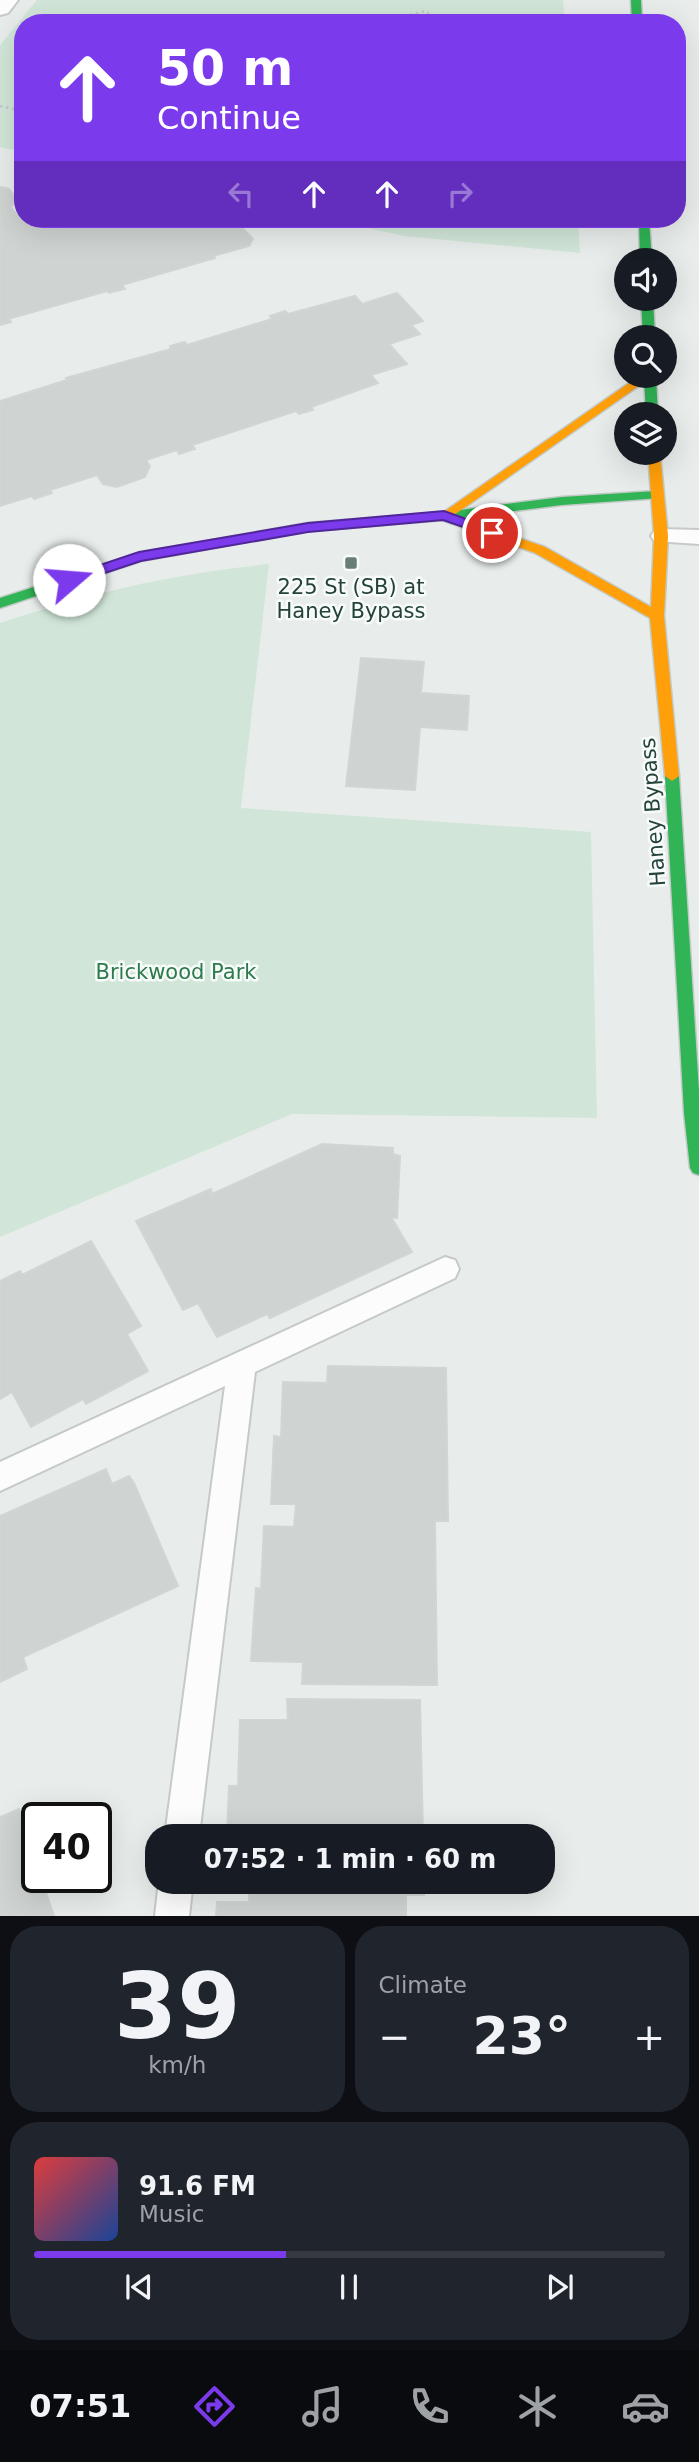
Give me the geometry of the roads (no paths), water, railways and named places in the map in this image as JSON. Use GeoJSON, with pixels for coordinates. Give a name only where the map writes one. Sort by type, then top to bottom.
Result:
{"type":"FeatureCollection","features":[{"type":"Feature","properties":{"kind":"main road"},"geometry":{"type":"LineString","coordinates":[[644,228],[645,248]]}},
{"type":"Feature","properties":{"kind":"main road"},"geometry":{"type":"LineString","coordinates":[[444,516],[631,388]]}},
{"type":"Feature","properties":{"kind":"main road","name":"Haney Bypass"},"geometry":{"type":"LineString","coordinates":[[655,465],[661,536],[657,616],[671,751],[692,1113],[699,1168]]}},
{"type":"Feature","properties":{"kind":"main road"},"geometry":{"type":"LineString","coordinates":[[0,603],[139,557],[308,527],[444,516],[562,501],[656,495]]}},
{"type":"Feature","properties":{"kind":"main road"},"geometry":{"type":"LineString","coordinates":[[444,516],[540,550],[657,616]]}},
{"type":"Feature","properties":{"kind":"street"},"geometry":{"type":"LineString","coordinates":[[0,8],[6,0]]}},
{"type":"Feature","properties":{"kind":"lane"},"geometry":{"type":"LineString","coordinates":[[661,536],[699,537]]}},
{"type":"Feature","properties":{"kind":"lane"},"geometry":{"type":"LineString","coordinates":[[0,1477],[445,1269]]}},
{"type":"Feature","properties":{"kind":"lane"},"geometry":{"type":"LineString","coordinates":[[184,1824],[242,1364]]}},
{"type":"Feature","properties":{"kind":"lane"},"geometry":{"type":"LineString","coordinates":[[172,1916],[175,1894]]}},
{"type":"Feature","properties":{"kind":"place","name":"225 St (SB) at Haney Bypass"},"geometry":{"type":"Point","coordinates":[351,563]}},
{"type":"Feature","properties":{"kind":"park label","name":"Brickwood Park"},"geometry":{"type":"Point","coordinates":[176,972]}}]}
